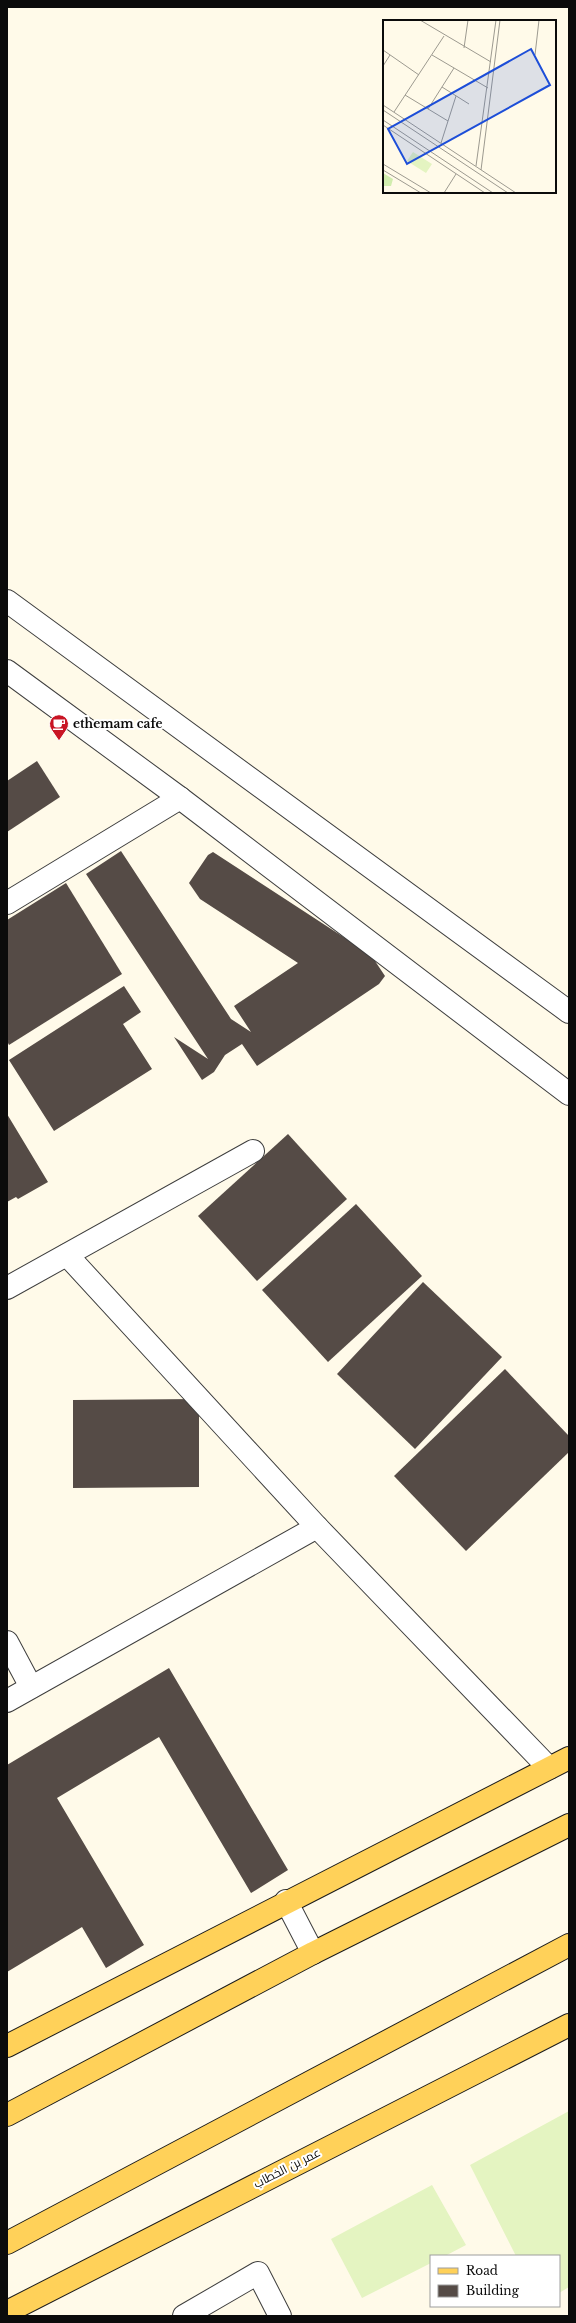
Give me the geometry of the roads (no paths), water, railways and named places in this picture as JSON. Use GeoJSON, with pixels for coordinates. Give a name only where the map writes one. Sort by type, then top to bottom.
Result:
{"type":"FeatureCollection","features":[{"type":"Feature","properties":{"kind":"main road"},"geometry":{"type":"LineString","coordinates":[[7,2046],[286,1901],[569,1758]]}},
{"type":"Feature","properties":{"kind":"main road"},"geometry":{"type":"LineString","coordinates":[[7,2115],[313,1954],[569,1825]]}},
{"type":"Feature","properties":{"kind":"main road"},"geometry":{"type":"LineString","coordinates":[[7,2243],[569,1945]]}},
{"type":"Feature","properties":{"kind":"main road","name":"عمر بن الخطاب"},"geometry":{"type":"LineString","coordinates":[[7,2312],[569,2025]]}},
{"type":"Feature","properties":{"kind":"street"},"geometry":{"type":"LineString","coordinates":[[7,601],[569,1012]]}},
{"type":"Feature","properties":{"kind":"street"},"geometry":{"type":"LineString","coordinates":[[7,671],[180,798],[569,1094]]}},
{"type":"Feature","properties":{"kind":"street"},"geometry":{"type":"LineString","coordinates":[[7,903],[180,798]]}},
{"type":"Feature","properties":{"kind":"street"},"geometry":{"type":"LineString","coordinates":[[7,1288],[253,1151]]}},
{"type":"Feature","properties":{"kind":"street"},"geometry":{"type":"LineString","coordinates":[[67,1255],[317,1526],[549,1768]]}},
{"type":"Feature","properties":{"kind":"street"},"geometry":{"type":"LineString","coordinates":[[7,1701],[317,1526]]}},
{"type":"Feature","properties":{"kind":"street"},"geometry":{"type":"LineString","coordinates":[[7,1642],[31,1687]]}},
{"type":"Feature","properties":{"kind":"street"},"geometry":{"type":"LineString","coordinates":[[286,1901],[313,1954]]}},
{"type":"Feature","properties":{"kind":"street"},"geometry":{"type":"LineString","coordinates":[[184,2316],[258,2273],[280,2316]]}},
{"type":"Feature","properties":{"kind":"place","name":"ethemam cafe"},"geometry":{"type":"Point","coordinates":[59,741]}}]}
